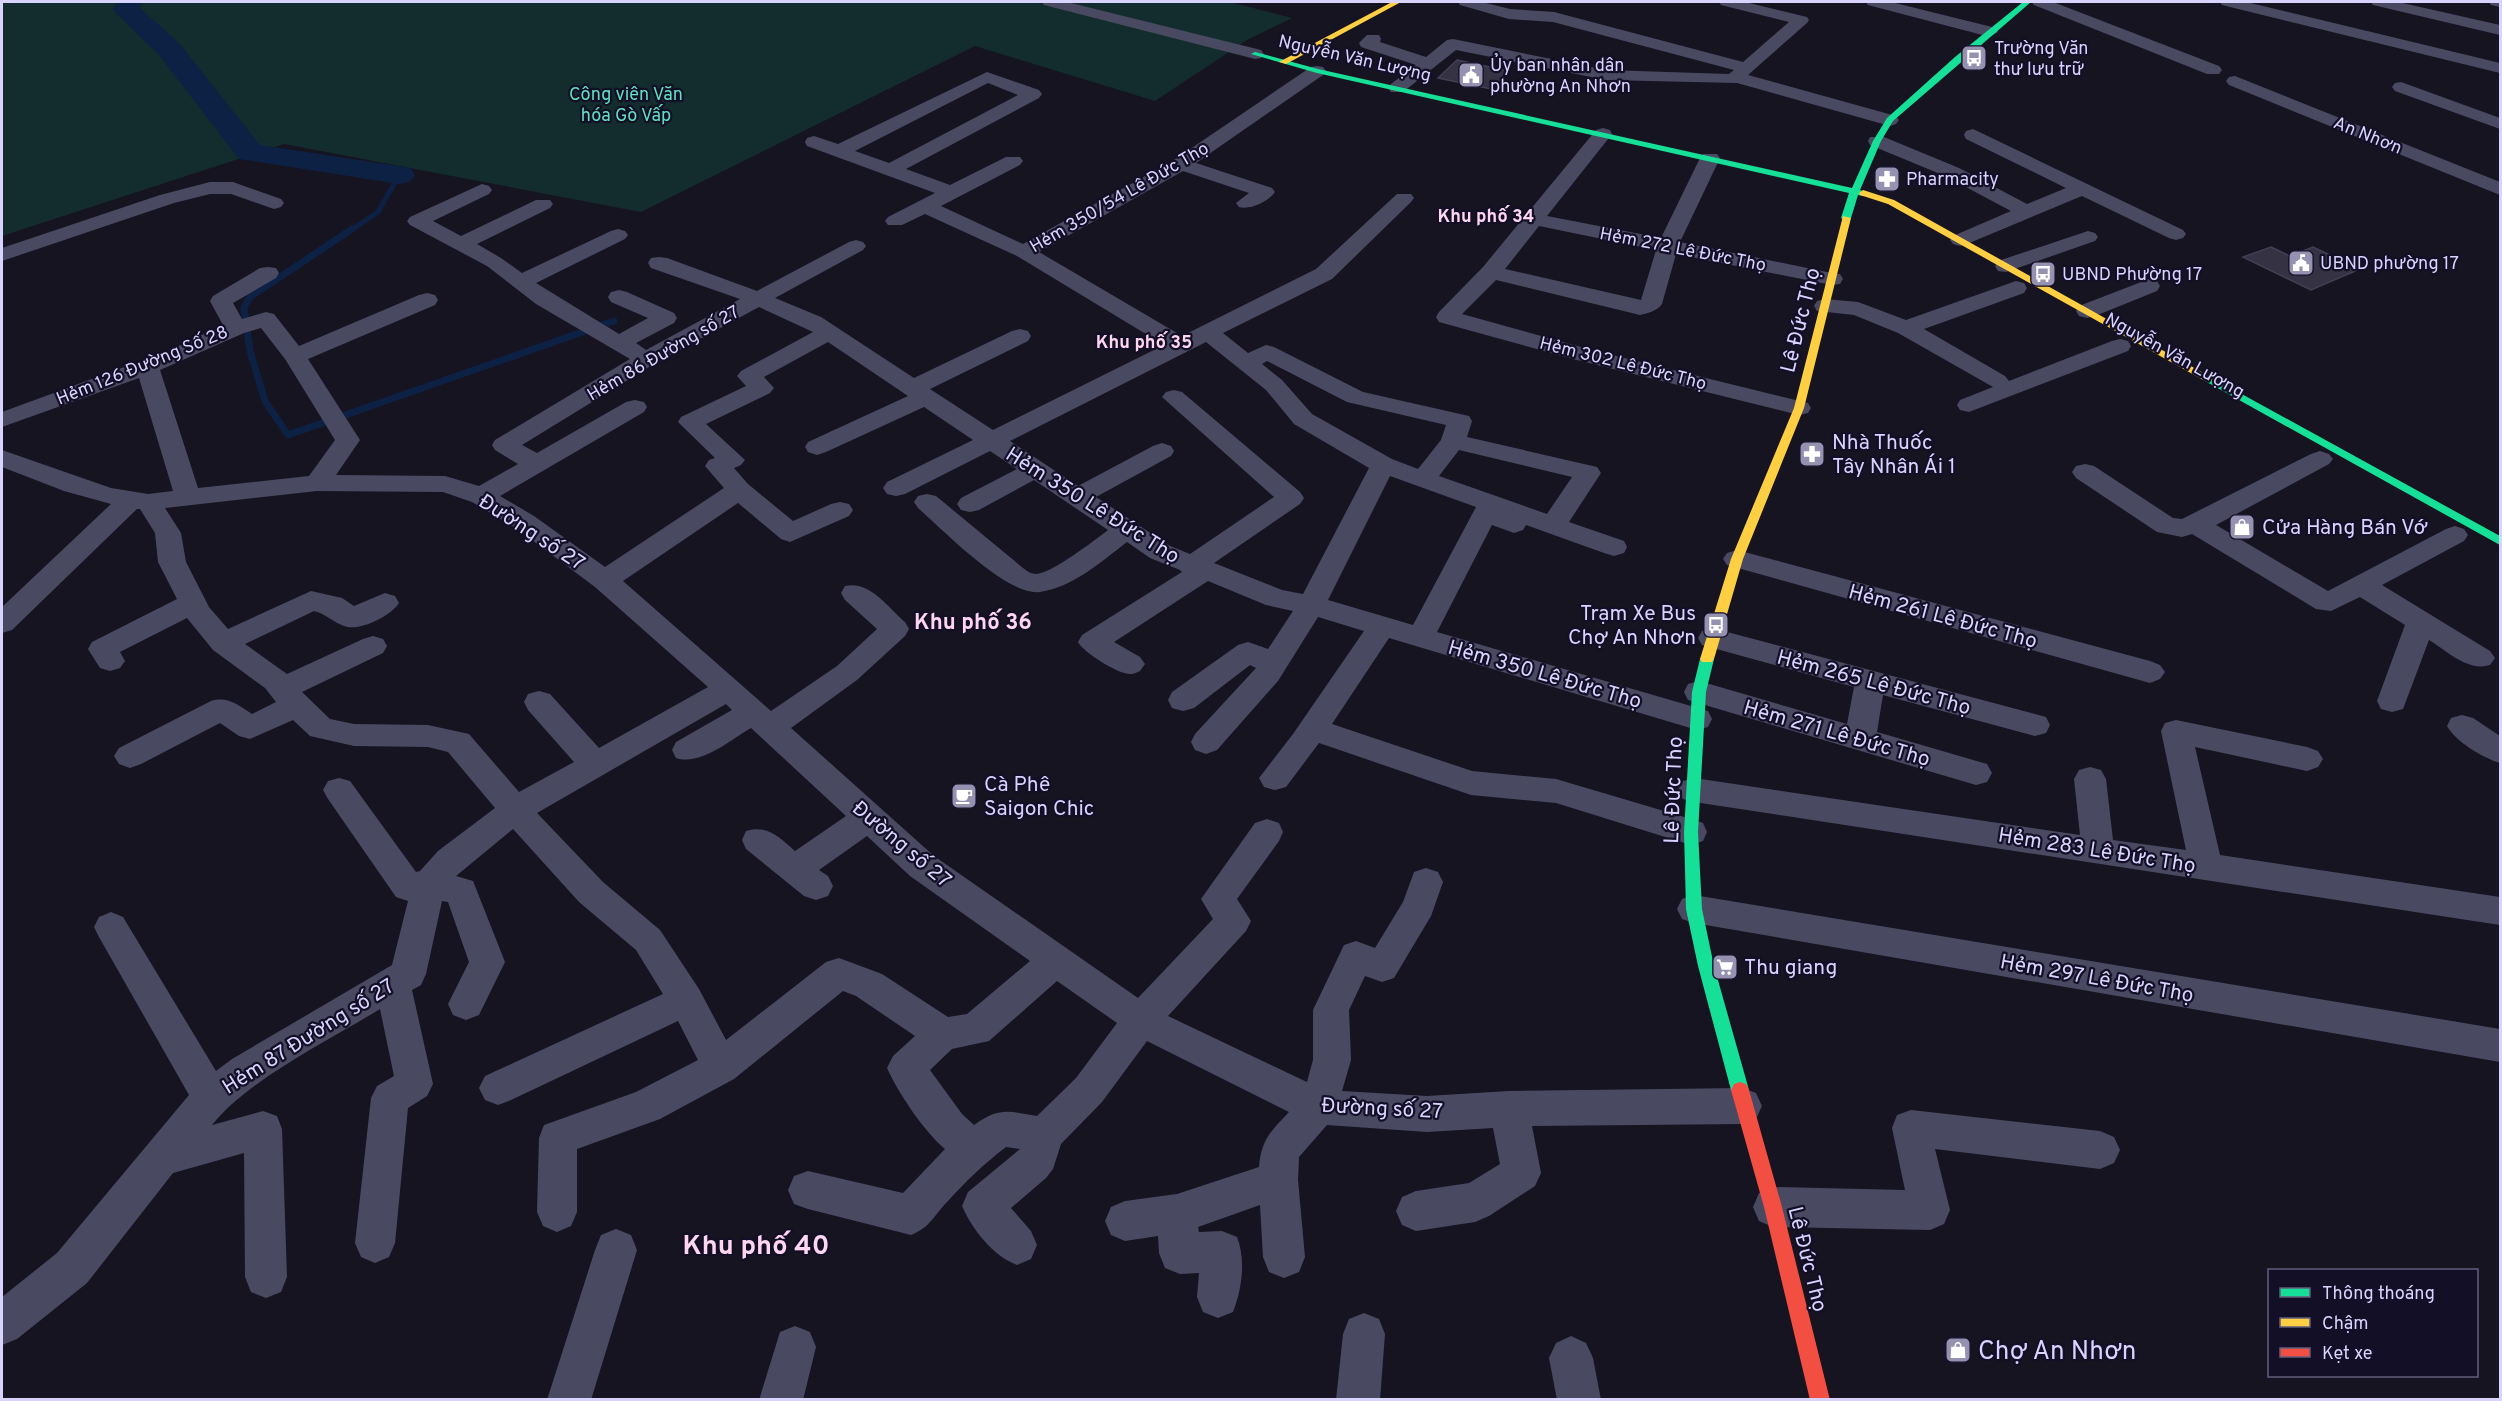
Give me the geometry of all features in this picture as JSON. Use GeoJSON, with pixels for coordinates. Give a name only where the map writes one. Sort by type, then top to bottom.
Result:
{"type":"FeatureCollection","features":[{"type":"Feature","properties":{"kind":"street","name":"Nguyễn Văn Lượng"},"geometry":{"type":"LineString","coordinates":[[1050,2],[1317,71],[1710,158],[1853,195],[1891,202],[1960,240],[2001,271],[2021,291]]}},
{"type":"Feature","properties":{"kind":"street"},"geometry":{"type":"LineString","coordinates":[[1283,62],[1397,2]]}},
{"type":"Feature","properties":{"kind":"street"},"geometry":{"type":"LineString","coordinates":[[1466,2],[1509,14],[1554,17],[1890,120]]}},
{"type":"Feature","properties":{"kind":"street"},"geometry":{"type":"LineString","coordinates":[[1509,14],[1530,2]]}},
{"type":"Feature","properties":{"kind":"street"},"geometry":{"type":"LineString","coordinates":[[1397,88],[1453,44],[1606,75],[1730,79],[1741,73],[1801,20],[1727,2]]}},
{"type":"Feature","properties":{"kind":"street"},"geometry":{"type":"LineString","coordinates":[[1874,2],[1990,32]]}},
{"type":"Feature","properties":{"kind":"street","name":"Lê Đức Thọ"},"geometry":{"type":"LineString","coordinates":[[1820,1400],[1773,1206],[1743,1106],[1706,966],[1694,909],[1691,832],[1698,706],[1712,638],[1737,559],[1799,408],[1853,195],[1877,141],[1890,120],[2027,2]]}},
{"type":"Feature","properties":{"kind":"street"},"geometry":{"type":"LineString","coordinates":[[2040,2],[2213,70]]}},
{"type":"Feature","properties":{"kind":"street"},"geometry":{"type":"LineString","coordinates":[[2228,2],[2500,68]]}},
{"type":"Feature","properties":{"kind":"street"},"geometry":{"type":"LineString","coordinates":[[2379,2],[2500,30]]}},
{"type":"Feature","properties":{"kind":"street"},"geometry":{"type":"LineString","coordinates":[[1373,39],[1367,44],[1427,63]]}},
{"type":"Feature","properties":{"kind":"street"},"geometry":{"type":"LineString","coordinates":[[1255,54],[1274,44]]}},
{"type":"Feature","properties":{"kind":"street","name":"Hẻm 350/54 Lê Đức Thọ"},"geometry":{"type":"LineString","coordinates":[[1024,252],[1181,164],[1317,71]]}},
{"type":"Feature","properties":{"kind":"street"},"geometry":{"type":"LineString","coordinates":[[839,151],[987,77],[1033,94],[891,171]]}},
{"type":"Feature","properties":{"kind":"street","name":"An Nhơn"},"geometry":{"type":"LineString","coordinates":[[2235,81],[2500,189]]}},
{"type":"Feature","properties":{"kind":"street"},"geometry":{"type":"LineString","coordinates":[[2401,87],[2500,124]]}},
{"type":"Feature","properties":{"kind":"street"},"geometry":{"type":"LineString","coordinates":[[1603,134],[1491,272],[1647,308],[1652,304],[1668,245],[1710,158]]}},
{"type":"Feature","properties":{"kind":"street"},"geometry":{"type":"LineString","coordinates":[[1973,135],[2176,234]]}},
{"type":"Feature","properties":{"kind":"street"},"geometry":{"type":"LineString","coordinates":[[1877,141],[1952,172],[2027,212]]}},
{"type":"Feature","properties":{"kind":"street"},"geometry":{"type":"LineString","coordinates":[[814,142],[952,192]]}},
{"type":"Feature","properties":{"kind":"street"},"geometry":{"type":"LineString","coordinates":[[895,221],[1013,160]]}},
{"type":"Feature","properties":{"kind":"street"},"geometry":{"type":"LineString","coordinates":[[1181,164],[1265,192],[1246,203]]}},
{"type":"Feature","properties":{"kind":"street"},"geometry":{"type":"LineString","coordinates":[[2,255],[167,199],[210,188],[233,188],[274,203]]}},
{"type":"Feature","properties":{"kind":"street"},"geometry":{"type":"LineString","coordinates":[[1960,240],[2083,188]]}},
{"type":"Feature","properties":{"kind":"street"},"geometry":{"type":"LineString","coordinates":[[482,190],[417,221],[494,262],[544,299],[646,359]]}},
{"type":"Feature","properties":{"kind":"street","name":"Nguyễn Văn Lượng"},"geometry":{"type":"LineString","coordinates":[[1853,195],[1888,217]]}},
{"type":"Feature","properties":{"kind":"street"},"geometry":{"type":"LineString","coordinates":[[896,488],[1324,274],[1404,198]]}},
{"type":"Feature","properties":{"kind":"street"},"geometry":{"type":"LineString","coordinates":[[459,245],[543,204]]}},
{"type":"Feature","properties":{"kind":"street"},"geometry":{"type":"LineString","coordinates":[[925,206],[1024,252]]}},
{"type":"Feature","properties":{"kind":"street","name":"Hẻm 272 Lê Đức Thọ"},"geometry":{"type":"LineString","coordinates":[[1533,219],[1832,279]]}},
{"type":"Feature","properties":{"kind":"street"},"geometry":{"type":"LineString","coordinates":[[520,282],[618,235]]}},
{"type":"Feature","properties":{"kind":"street"},"geometry":{"type":"LineString","coordinates":[[2001,271],[2088,237]]}},
{"type":"Feature","properties":{"kind":"street","name":"Hẻm 86 Đường số 27"},"geometry":{"type":"LineString","coordinates":[[536,463],[504,445],[646,359],[856,246]]}},
{"type":"Feature","properties":{"kind":"street","name":"Hẻm 350/54 Lê Đức Thọ"},"geometry":{"type":"LineString","coordinates":[[1024,252],[1181,345]]}},
{"type":"Feature","properties":{"kind":"street","name":"Hẻm 350 Lê Đức Thọ"},"geometry":{"type":"LineString","coordinates":[[659,263],[758,299],[813,322],[1160,552],[1197,568],[1276,598],[1311,605],[1420,638],[1698,706]]}},
{"type":"Feature","properties":{"kind":"street","name":"Nguyễn Văn Lượng"},"geometry":{"type":"LineString","coordinates":[[2001,271],[2087,311],[2500,541]]}},
{"type":"Feature","properties":{"kind":"street","name":"Hẻm 302 Lê Đức Thọ"},"geometry":{"type":"LineString","coordinates":[[1491,272],[1448,317],[1581,354],[1799,408]]}},
{"type":"Feature","properties":{"kind":"street","name":"Hẻm 126 Đường Số 28"},"geometry":{"type":"LineString","coordinates":[[2,420],[147,366],[236,328],[220,301],[268,273]]}},
{"type":"Feature","properties":{"kind":"street"},"geometry":{"type":"LineString","coordinates":[[2087,311],[2148,286]]}},
{"type":"Feature","properties":{"kind":"street"},"geometry":{"type":"LineString","coordinates":[[1906,327],[2021,291]]}},
{"type":"Feature","properties":{"kind":"street"},"geometry":{"type":"LineString","coordinates":[[619,297],[666,318],[619,343]]}},
{"type":"Feature","properties":{"kind":"street"},"geometry":{"type":"LineString","coordinates":[[295,356],[427,300]]}},
{"type":"Feature","properties":{"kind":"street"},"geometry":{"type":"LineString","coordinates":[[1825,306],[1858,309],[1906,327],[1997,381]]}},
{"type":"Feature","properties":{"kind":"street"},"geometry":{"type":"LineString","coordinates":[[236,328],[266,319],[295,356],[348,440],[317,483]]}},
{"type":"Feature","properties":{"kind":"street"},"geometry":{"type":"LineString","coordinates":[[1208,332],[1274,385],[1303,418],[1383,465],[1423,479],[1546,530]]}},
{"type":"Feature","properties":{"kind":"street"},"geometry":{"type":"LineString","coordinates":[[829,333],[749,376],[762,388],[690,422],[732,460],[718,466],[739,490],[790,533],[840,510]]}},
{"type":"Feature","properties":{"kind":"street"},"geometry":{"type":"LineString","coordinates":[[817,447],[1020,336]]}},
{"type":"Feature","properties":{"kind":"street"},"geometry":{"type":"LineString","coordinates":[[1969,405],[2119,345]]}},
{"type":"Feature","properties":{"kind":"street"},"geometry":{"type":"LineString","coordinates":[[1247,363],[1266,352],[1355,397],[1588,472],[1546,530]]}},
{"type":"Feature","properties":{"kind":"street"},"geometry":{"type":"LineString","coordinates":[[147,366],[188,498]]}},
{"type":"Feature","properties":{"kind":"street"},"geometry":{"type":"LineString","coordinates":[[1130,664],[1092,642],[1291,498],[1174,397]]}},
{"type":"Feature","properties":{"kind":"street"},"geometry":{"type":"LineString","coordinates":[[481,496],[635,407]]}},
{"type":"Feature","properties":{"kind":"street"},"geometry":{"type":"LineString","coordinates":[[1423,479],[1456,431]]}},
{"type":"Feature","properties":{"kind":"street"},"geometry":{"type":"LineString","coordinates":[[1077,497],[1162,451]]}},
{"type":"Feature","properties":{"kind":"street"},"geometry":{"type":"LineString","coordinates":[[2085,472],[2166,526],[2182,528],[2196,525],[2319,459]]}},
{"type":"Feature","properties":{"kind":"street"},"geometry":{"type":"LineString","coordinates":[[4,462],[74,486],[139,502],[168,533],[172,562],[193,603],[223,643],[275,681],[321,728],[354,735],[428,736],[458,742],[515,810],[591,892],[648,940],[686,1000],[721,1067]]}},
{"type":"Feature","properties":{"kind":"street"},"geometry":{"type":"LineString","coordinates":[[1206,742],[1268,674],[1311,605],[1383,465]]}},
{"type":"Feature","properties":{"kind":"street"},"geometry":{"type":"LineString","coordinates":[[970,504],[1035,469]]}},
{"type":"Feature","properties":{"kind":"street","name":"Đường số 27"},"geometry":{"type":"LineString","coordinates":[[139,502],[317,483],[445,484],[481,496],[525,522],[605,580],[654,621],[921,866],[1141,1020],[1318,1107],[1427,1114],[1509,1109],[1743,1106]]}},
{"type":"Feature","properties":{"kind":"street"},"geometry":{"type":"LineString","coordinates":[[605,580],[739,490]]}},
{"type":"Feature","properties":{"kind":"street"},"geometry":{"type":"LineString","coordinates":[[2,623],[139,502]]}},
{"type":"Feature","properties":{"kind":"street"},"geometry":{"type":"LineString","coordinates":[[927,502],[1013,575],[1027,583],[1042,584],[1080,563],[1126,530]]}},
{"type":"Feature","properties":{"kind":"street"},"geometry":{"type":"LineString","coordinates":[[1420,638],[1485,513],[1614,547]]}},
{"type":"Feature","properties":{"kind":"street"},"geometry":{"type":"LineString","coordinates":[[2196,525],[2326,602],[2452,534]]}},
{"type":"Feature","properties":{"kind":"street","name":"Hẻm 261 Lê Đức Thọ"},"geometry":{"type":"LineString","coordinates":[[1737,559],[2150,672]]}},
{"type":"Feature","properties":{"kind":"street"},"geometry":{"type":"LineString","coordinates":[[2361,585],[2480,658]]}},
{"type":"Feature","properties":{"kind":"street"},"geometry":{"type":"LineString","coordinates":[[687,750],[751,709],[848,673],[895,629],[855,592]]}},
{"type":"Feature","properties":{"kind":"street"},"geometry":{"type":"LineString","coordinates":[[223,643],[311,602],[332,605],[352,619],[385,603]]}},
{"type":"Feature","properties":{"kind":"street"},"geometry":{"type":"LineString","coordinates":[[110,661],[102,648],[193,603]]}},
{"type":"Feature","properties":{"kind":"street"},"geometry":{"type":"LineString","coordinates":[[2392,701],[2421,621]]}},
{"type":"Feature","properties":{"kind":"street"},"geometry":{"type":"LineString","coordinates":[[1275,778],[1304,742],[1382,626]]}},
{"type":"Feature","properties":{"kind":"street","name":"Hẻm 265 Lê Đức Thọ"},"geometry":{"type":"LineString","coordinates":[[1712,638],[2036,725]]}},
{"type":"Feature","properties":{"kind":"street"},"geometry":{"type":"LineString","coordinates":[[129,756],[222,710],[250,728],[289,697],[373,646]]}},
{"type":"Feature","properties":{"kind":"street"},"geometry":{"type":"LineString","coordinates":[[1183,700],[1248,651],[1274,664]]}},
{"type":"Feature","properties":{"kind":"street"},"geometry":{"type":"LineString","coordinates":[[1860,740],[1870,681]]}},
{"type":"Feature","properties":{"kind":"street"},"geometry":{"type":"LineString","coordinates":[[539,702],[596,766]]}},
{"type":"Feature","properties":{"kind":"street","name":"Hẻm 271 Lê Đức Thọ"},"geometry":{"type":"LineString","coordinates":[[1698,706],[1860,740],[1976,773]]}},
{"type":"Feature","properties":{"kind":"street","name":"Hẻm 87 Đường số 27"},"geometry":{"type":"LineString","coordinates":[[2,1324],[72,1268],[211,1097],[245,1071],[408,974],[419,919],[430,884],[450,860],[515,810],[596,766],[751,709]]}},
{"type":"Feature","properties":{"kind":"street"},"geometry":{"type":"LineString","coordinates":[[2462,726],[2500,751]]}},
{"type":"Feature","properties":{"kind":"street"},"geometry":{"type":"LineString","coordinates":[[2206,867],[2176,730],[2307,759]]}},
{"type":"Feature","properties":{"kind":"street"},"geometry":{"type":"LineString","coordinates":[[1321,732],[1471,783],[1556,791],[1691,832]]}},
{"type":"Feature","properties":{"kind":"street"},"geometry":{"type":"LineString","coordinates":[[2090,779],[2098,850]]}},
{"type":"Feature","properties":{"kind":"street","name":"Hẻm 283 Lê Đức Thọ"},"geometry":{"type":"LineString","coordinates":[[1694,789],[2500,911]]}},
{"type":"Feature","properties":{"kind":"street"},"geometry":{"type":"LineString","coordinates":[[339,790],[408,887],[430,884],[462,891],[487,962],[466,1004]]}},
{"type":"Feature","properties":{"kind":"street"},"geometry":{"type":"LineString","coordinates":[[758,840],[805,878],[869,817]]}},
{"type":"Feature","properties":{"kind":"street"},"geometry":{"type":"LineString","coordinates":[[1017,1245],[982,1206],[1040,1156],[1044,1135],[1089,1090],[1141,1020],[1234,921],[1218,899],[1267,832]]}},
{"type":"Feature","properties":{"kind":"street"},"geometry":{"type":"LineString","coordinates":[[1284,1257],[1278,1180],[1280,1150],[1318,1107],[1332,1060],[1331,1010],[1356,956],[1382,967],[1419,906],[1426,882]]}},
{"type":"Feature","properties":{"kind":"street","name":"Hẻm 297 Lê Đức Thọ"},"geometry":{"type":"LineString","coordinates":[[1694,909],[2500,1046]]}},
{"type":"Feature","properties":{"kind":"street"},"geometry":{"type":"LineString","coordinates":[[111,927],[211,1097]]}},
{"type":"Feature","properties":{"kind":"street"},"geometry":{"type":"LineString","coordinates":[[972,1149],[948,1127],[906,1068],[943,1034],[976,1029],[1056,960]]}},
{"type":"Feature","properties":{"kind":"street"},"geometry":{"type":"LineString","coordinates":[[557,1212],[558,1138],[647,1106],[721,1067],[839,973],[869,985],[943,1034]]}},
{"type":"Feature","properties":{"kind":"street"},"geometry":{"type":"LineString","coordinates":[[375,1243],[390,1098],[414,1084],[393,983]]}},
{"type":"Feature","properties":{"kind":"street"},"geometry":{"type":"LineString","coordinates":[[498,1088],[686,1000]]}},
{"type":"Feature","properties":{"kind":"street"},"geometry":{"type":"LineString","coordinates":[[1416,1211],[1475,1202],[1521,1173],[1509,1109]]}},
{"type":"Feature","properties":{"kind":"street"},"geometry":{"type":"LineString","coordinates":[[808,1190],[911,1215],[931,1190],[972,1149],[1001,1128],[1044,1135]]}},
{"type":"Feature","properties":{"kind":"street"},"geometry":{"type":"LineString","coordinates":[[1773,1206],[1930,1210],[1911,1128],[2100,1150]]}},
{"type":"Feature","properties":{"kind":"street"},"geometry":{"type":"LineString","coordinates":[[159,1159],[263,1129],[266,1277]]}},
{"type":"Feature","properties":{"kind":"street"},"geometry":{"type":"LineString","coordinates":[[1125,1221],[1177,1214],[1278,1180]]}},
{"type":"Feature","properties":{"kind":"street"},"geometry":{"type":"LineString","coordinates":[[1177,1214],[1180,1253],[1222,1252],[1218,1297]]}},
{"type":"Feature","properties":{"kind":"street"},"geometry":{"type":"LineString","coordinates":[[568,1400],[616,1250]]}},
{"type":"Feature","properties":{"kind":"street"},"geometry":{"type":"LineString","coordinates":[[1358,1400],[1364,1334]]}},
{"type":"Feature","properties":{"kind":"street"},"geometry":{"type":"LineString","coordinates":[[780,1400],[795,1347]]}},
{"type":"Feature","properties":{"kind":"street"},"geometry":{"type":"LineString","coordinates":[[1571,1358],[1579,1400]]}},
{"type":"Feature","properties":{"kind":"green space","name":"Công viên Văn hóa Gò Vấp"},"geometry":{"type":"Polygon","coordinates":[[[2,2],[1230,2],[1292,18],[1247,40],[1155,101],[975,46],[641,212],[284,144],[2,236],[2,2]]]}},
{"type":"Feature","properties":{"kind":"building","name":"Ủy ban nhân dân phường An Nhơn"},"geometry":{"type":"Polygon","coordinates":[[[1457,60],[1508,71],[1491,89],[1438,78],[1457,60]]]}},
{"type":"Feature","properties":{"kind":"building","name":"UBND phường 17"},"geometry":{"type":"Polygon","coordinates":[[[2271,247],[2290,256],[2313,247],[2360,269],[2311,290],[2243,257],[2271,247]]]}},
{"type":"Feature","properties":{"kind":"waterway"},"geometry":{"type":"LineString","coordinates":[[130,2],[126,9],[169,49],[250,153],[399,175]]}},
{"type":"Feature","properties":{"kind":"waterway"},"geometry":{"type":"LineString","coordinates":[[350,231],[378,212],[399,175]]}},
{"type":"Feature","properties":{"kind":"waterway"},"geometry":{"type":"LineString","coordinates":[[352,229],[250,297],[244,308],[250,351],[265,401],[288,435],[614,321]]}},
{"type":"Feature","properties":{"kind":"traffic: fast"},"geometry":{"type":"LineString","coordinates":[[1846,218],[1851,200],[1877,141],[1890,120],[1958,59],[2027,2]]}},
{"type":"Feature","properties":{"kind":"traffic: fast"},"geometry":{"type":"LineString","coordinates":[[1255,54],[1317,71],[1863,193]]}},
{"type":"Feature","properties":{"kind":"traffic: fast"},"geometry":{"type":"LineString","coordinates":[[2209,379],[2500,541]]}},
{"type":"Feature","properties":{"kind":"traffic: fast"},"geometry":{"type":"LineString","coordinates":[[1707,659],[1699,692],[1691,832],[1694,909],[1706,966],[1740,1090]]}},
{"type":"Feature","properties":{"kind":"traffic: slow"},"geometry":{"type":"LineString","coordinates":[[1283,62],[1397,2]]}},
{"type":"Feature","properties":{"kind":"traffic: slow"},"geometry":{"type":"LineString","coordinates":[[1863,193],[1891,202],[2209,379]]}},
{"type":"Feature","properties":{"kind":"traffic: slow"},"geometry":{"type":"LineString","coordinates":[[1707,659],[1737,559],[1799,408],[1846,218]]}},
{"type":"Feature","properties":{"kind":"traffic: jam"},"geometry":{"type":"LineString","coordinates":[[1740,1090],[1773,1207],[1820,1400]]}},
{"type":"Feature","properties":{"kind":"place","name":"Trường Văn thư lưu trữ"},"geometry":{"type":"Point","coordinates":[1974,58]}},
{"type":"Feature","properties":{"kind":"place","name":"Ủy ban nhân dân phường An Nhơn"},"geometry":{"type":"Point","coordinates":[1471,75]}},
{"type":"Feature","properties":{"kind":"place","name":"Pharmacity"},"geometry":{"type":"Point","coordinates":[1887,179]}},
{"type":"Feature","properties":{"kind":"place","name":"UBND phường 17"},"geometry":{"type":"Point","coordinates":[2301,263]}},
{"type":"Feature","properties":{"kind":"place","name":"UBND Phường 17"},"geometry":{"type":"Point","coordinates":[2043,274]}},
{"type":"Feature","properties":{"kind":"place","name":"Nhà Thuốc Tây Nhân Ái 1"},"geometry":{"type":"Point","coordinates":[1812,454]}},
{"type":"Feature","properties":{"kind":"place","name":"Cửa Hàng Bán Vớ"},"geometry":{"type":"Point","coordinates":[2242,527]}},
{"type":"Feature","properties":{"kind":"place","name":"Trạm Xe Bus Chợ An Nhơn"},"geometry":{"type":"Point","coordinates":[1716,625]}},
{"type":"Feature","properties":{"kind":"place","name":"Cà Phê Saigon Chic"},"geometry":{"type":"Point","coordinates":[964,796]}},
{"type":"Feature","properties":{"kind":"place","name":"Thu giang"},"geometry":{"type":"Point","coordinates":[1725,967]}},
{"type":"Feature","properties":{"kind":"place","name":"Chợ An Nhơn"},"geometry":{"type":"Point","coordinates":[1958,1350]}},
{"type":"Feature","properties":{"kind":"district","name":"Khu phố 34"},"geometry":{"type":"Point","coordinates":[1486,216]}},
{"type":"Feature","properties":{"kind":"district","name":"Khu phố 35"},"geometry":{"type":"Point","coordinates":[1144,342]}},
{"type":"Feature","properties":{"kind":"district","name":"Khu phố 36"},"geometry":{"type":"Point","coordinates":[973,621]}},
{"type":"Feature","properties":{"kind":"district","name":"Khu phố 40"},"geometry":{"type":"Point","coordinates":[756,1245]}}]}
